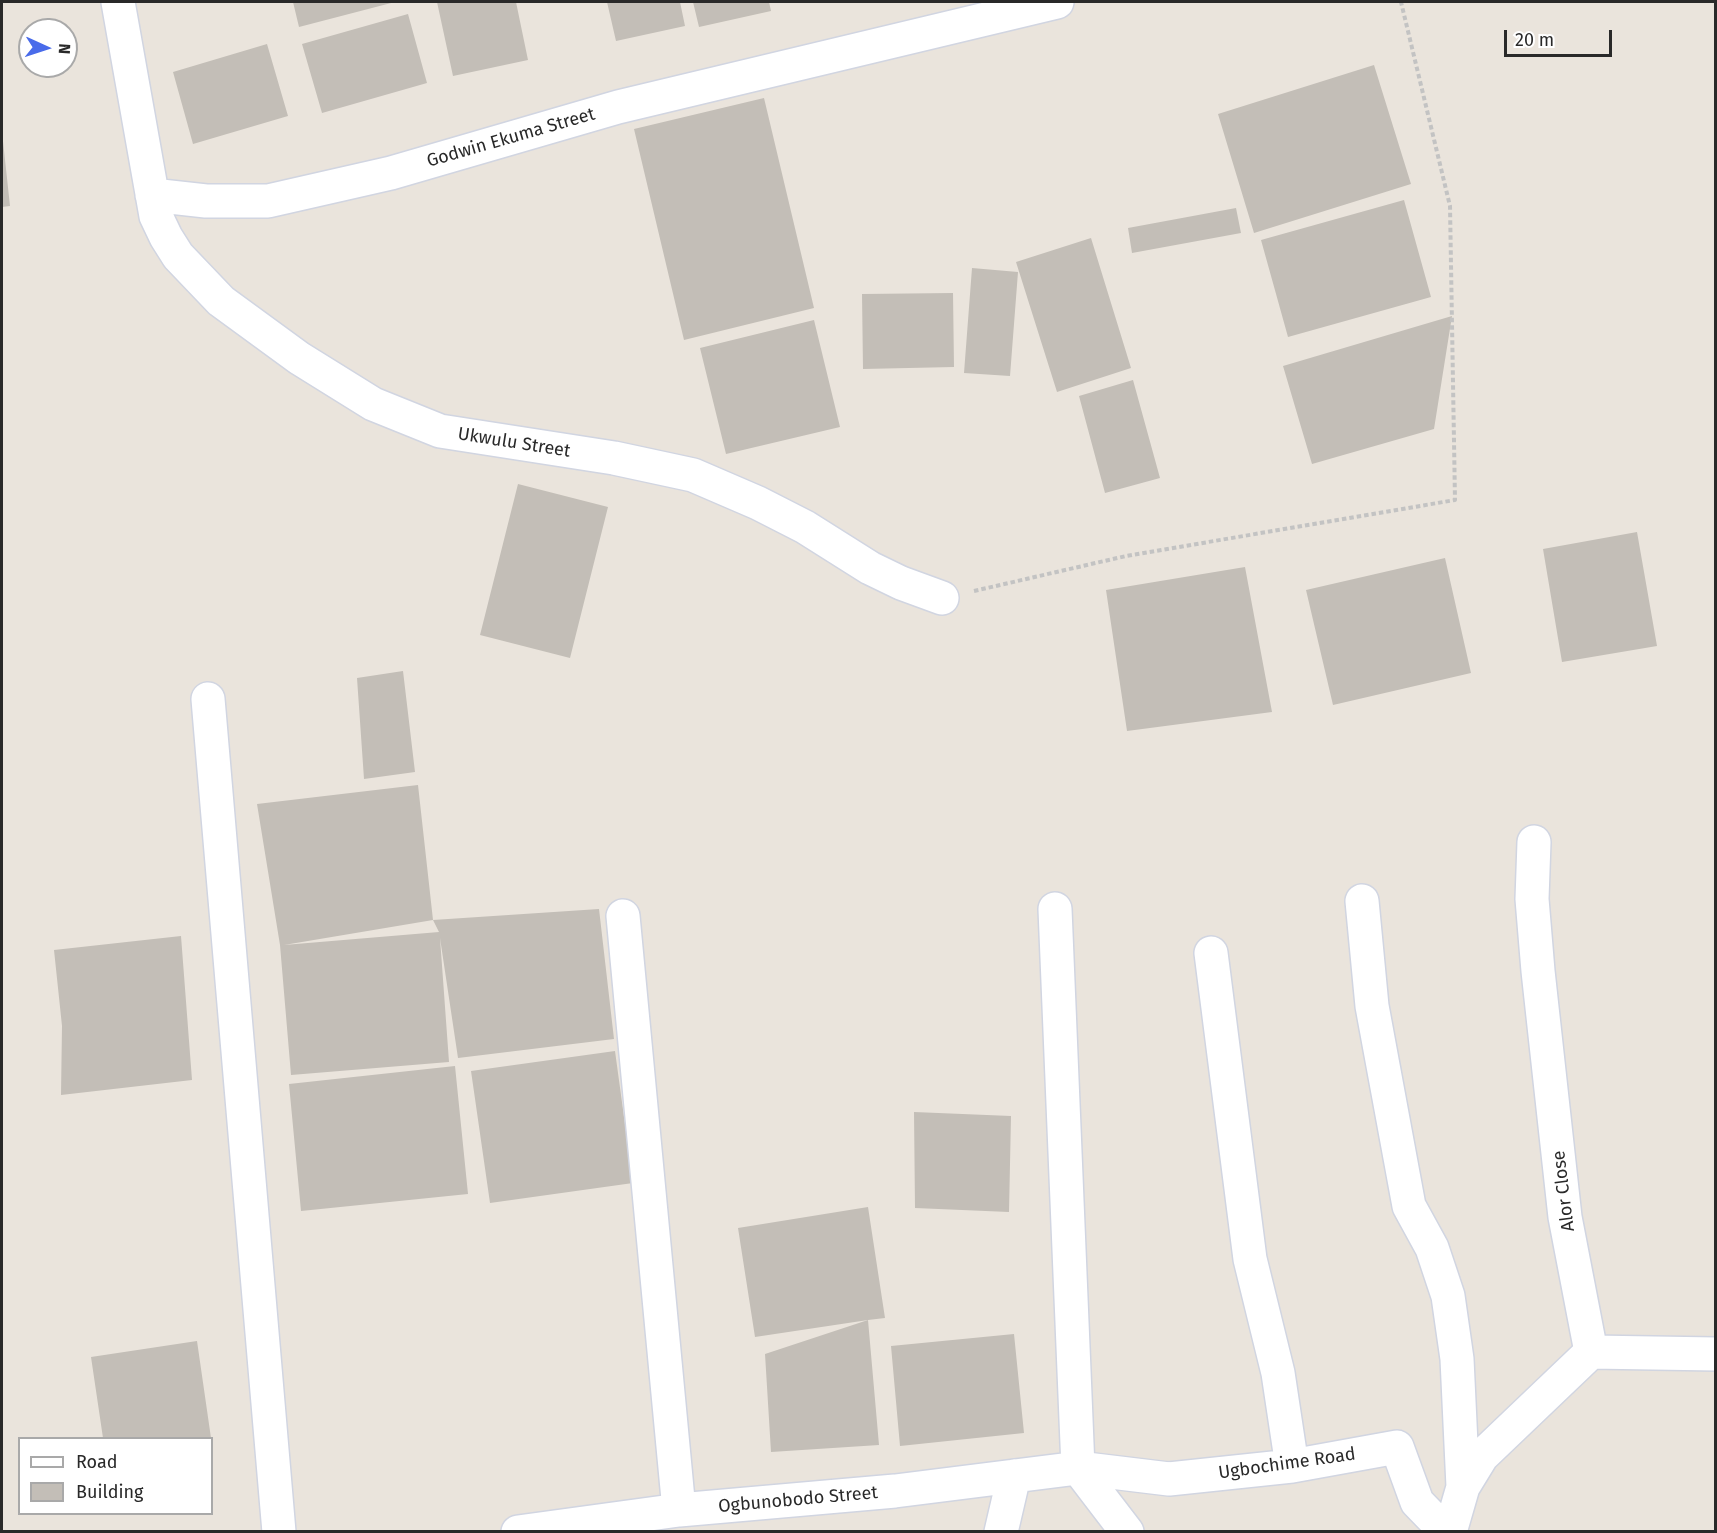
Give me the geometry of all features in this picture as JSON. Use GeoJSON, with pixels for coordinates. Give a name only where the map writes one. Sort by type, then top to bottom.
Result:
{"type":"FeatureCollection","features":[{"type":"Feature","properties":{"kind":"street"},"geometry":{"type":"LineString","coordinates":[[118,2],[152,195]]}},
{"type":"Feature","properties":{"kind":"street","name":"Godwin Ekuma Street"},"geometry":{"type":"LineString","coordinates":[[152,195],[206,201],[268,201],[391,173],[618,107],[1057,2]]}},
{"type":"Feature","properties":{"kind":"street","name":"Ukwulu Street"},"geometry":{"type":"LineString","coordinates":[[152,195],[156,216],[178,256],[221,301],[299,358],[373,404],[440,431],[614,458],[693,476],[786,517],[901,583],[942,598]]}},
{"type":"Feature","properties":{"kind":"street"},"geometry":{"type":"LineString","coordinates":[[208,699],[279,1532]]}},
{"type":"Feature","properties":{"kind":"street","name":"Alor Close"},"geometry":{"type":"LineString","coordinates":[[1534,842],[1532,899],[1565,1217],[1591,1352]]}},
{"type":"Feature","properties":{"kind":"street"},"geometry":{"type":"LineString","coordinates":[[1362,901],[1372,1006],[1409,1206],[1432,1248],[1448,1296],[1457,1359],[1463,1487]]}},
{"type":"Feature","properties":{"kind":"street"},"geometry":{"type":"LineString","coordinates":[[1055,909],[1078,1468],[1128,1532]]}},
{"type":"Feature","properties":{"kind":"street"},"geometry":{"type":"LineString","coordinates":[[623,916],[679,1510]]}},
{"type":"Feature","properties":{"kind":"street"},"geometry":{"type":"LineString","coordinates":[[1211,953],[1250,1259],[1278,1373],[1292,1466]]}},
{"type":"Feature","properties":{"kind":"street"},"geometry":{"type":"LineString","coordinates":[[1448,1532],[1463,1487],[1482,1456],[1591,1352],[1711,1353]]}},
{"type":"Feature","properties":{"kind":"street","name":"Ugbochime Road"},"geometry":{"type":"LineString","coordinates":[[1078,1468],[1169,1479],[1292,1466],[1397,1447],[1417,1502],[1448,1532]]}},
{"type":"Feature","properties":{"kind":"street","name":"Ogbunobodo Street"},"geometry":{"type":"LineString","coordinates":[[518,1532],[613,1526],[679,1510],[895,1491],[1078,1468]]}},
{"type":"Feature","properties":{"kind":"street"},"geometry":{"type":"LineString","coordinates":[[1002,1532],[1014,1476]]}},
{"type":"Feature","properties":{"kind":"path"},"geometry":{"type":"LineString","coordinates":[[942,598],[1126,556],[1455,500],[1450,206],[1401,2]]}},
{"type":"Feature","properties":{"kind":"building"},"geometry":{"type":"Polygon","coordinates":[[[293,2],[395,2],[299,27],[293,2]]]}},
{"type":"Feature","properties":{"kind":"building"},"geometry":{"type":"Polygon","coordinates":[[[437,2],[516,2],[528,60],[453,76],[437,2]]]}},
{"type":"Feature","properties":{"kind":"building"},"geometry":{"type":"Polygon","coordinates":[[[607,2],[680,2],[685,26],[616,41],[607,2]]]}},
{"type":"Feature","properties":{"kind":"building"},"geometry":{"type":"Polygon","coordinates":[[[693,2],[769,2],[771,11],[699,27],[693,2]]]}},
{"type":"Feature","properties":{"kind":"building"},"geometry":{"type":"Polygon","coordinates":[[[408,14],[427,83],[322,113],[302,44],[408,14]]]}},
{"type":"Feature","properties":{"kind":"building"},"geometry":{"type":"Polygon","coordinates":[[[267,44],[288,116],[193,144],[173,72],[267,44]]]}},
{"type":"Feature","properties":{"kind":"building"},"geometry":{"type":"Polygon","coordinates":[[[1374,65],[1411,184],[1254,233],[1218,114],[1374,65]]]}},
{"type":"Feature","properties":{"kind":"building"},"geometry":{"type":"Polygon","coordinates":[[[764,98],[814,308],[684,340],[634,129],[764,98]]]}},
{"type":"Feature","properties":{"kind":"building"},"geometry":{"type":"Polygon","coordinates":[[[2,132],[10,206],[2,207],[2,132]]]}},
{"type":"Feature","properties":{"kind":"building"},"geometry":{"type":"Polygon","coordinates":[[[1404,200],[1431,297],[1288,337],[1261,240],[1404,200]]]}},
{"type":"Feature","properties":{"kind":"building"},"geometry":{"type":"Polygon","coordinates":[[[1236,208],[1241,233],[1132,253],[1128,228],[1236,208]]]}},
{"type":"Feature","properties":{"kind":"building"},"geometry":{"type":"Polygon","coordinates":[[[1091,238],[1131,368],[1057,392],[1016,262],[1091,238]]]}},
{"type":"Feature","properties":{"kind":"building"},"geometry":{"type":"Polygon","coordinates":[[[972,268],[1018,272],[1010,376],[964,373],[972,268]]]}},
{"type":"Feature","properties":{"kind":"building"},"geometry":{"type":"Polygon","coordinates":[[[953,293],[954,367],[863,369],[862,294],[953,293]]]}},
{"type":"Feature","properties":{"kind":"building"},"geometry":{"type":"Polygon","coordinates":[[[1452,316],[1434,429],[1312,464],[1283,366],[1452,316]]]}},
{"type":"Feature","properties":{"kind":"building"},"geometry":{"type":"Polygon","coordinates":[[[814,320],[840,427],[726,454],[700,348],[814,320]]]}},
{"type":"Feature","properties":{"kind":"building"},"geometry":{"type":"Polygon","coordinates":[[[1133,380],[1160,478],[1105,493],[1079,396],[1133,380]]]}},
{"type":"Feature","properties":{"kind":"building"},"geometry":{"type":"Polygon","coordinates":[[[518,484],[608,507],[570,658],[480,635],[518,484]]]}},
{"type":"Feature","properties":{"kind":"building"},"geometry":{"type":"Polygon","coordinates":[[[1637,532],[1657,646],[1562,662],[1543,549],[1637,532]]]}},
{"type":"Feature","properties":{"kind":"building"},"geometry":{"type":"Polygon","coordinates":[[[1445,558],[1471,673],[1333,705],[1306,590],[1445,558]]]}},
{"type":"Feature","properties":{"kind":"building"},"geometry":{"type":"Polygon","coordinates":[[[1245,567],[1272,712],[1127,731],[1106,590],[1245,567]]]}},
{"type":"Feature","properties":{"kind":"building"},"geometry":{"type":"Polygon","coordinates":[[[403,671],[415,772],[364,779],[357,678],[403,671]]]}},
{"type":"Feature","properties":{"kind":"building"},"geometry":{"type":"Polygon","coordinates":[[[418,785],[433,920],[599,909],[614,1039],[458,1058],[440,938],[449,1062],[291,1075],[280,945],[257,804],[418,785]],[[433,920],[284,945],[439,932],[433,920]]]}},
{"type":"Feature","properties":{"kind":"building"},"geometry":{"type":"Polygon","coordinates":[[[181,936],[192,1080],[61,1095],[62,1026],[54,950],[181,936]]]}},
{"type":"Feature","properties":{"kind":"building"},"geometry":{"type":"Polygon","coordinates":[[[615,1051],[633,1183],[490,1203],[471,1071],[615,1051]]]}},
{"type":"Feature","properties":{"kind":"building"},"geometry":{"type":"Polygon","coordinates":[[[455,1066],[468,1194],[301,1211],[289,1084],[455,1066]]]}},
{"type":"Feature","properties":{"kind":"building"},"geometry":{"type":"Polygon","coordinates":[[[914,1112],[1011,1116],[1009,1212],[915,1208],[914,1112]]]}},
{"type":"Feature","properties":{"kind":"building"},"geometry":{"type":"Polygon","coordinates":[[[868,1207],[885,1318],[755,1337],[738,1228],[868,1207]]]}},
{"type":"Feature","properties":{"kind":"building"},"geometry":{"type":"Polygon","coordinates":[[[868,1320],[879,1445],[771,1452],[765,1354],[868,1320]]]}},
{"type":"Feature","properties":{"kind":"building"},"geometry":{"type":"Polygon","coordinates":[[[1014,1334],[1024,1433],[900,1446],[891,1346],[1014,1334]]]}},
{"type":"Feature","properties":{"kind":"building"},"geometry":{"type":"Polygon","coordinates":[[[197,1341],[211,1437],[103,1437],[91,1357],[197,1341]]]}}]}
